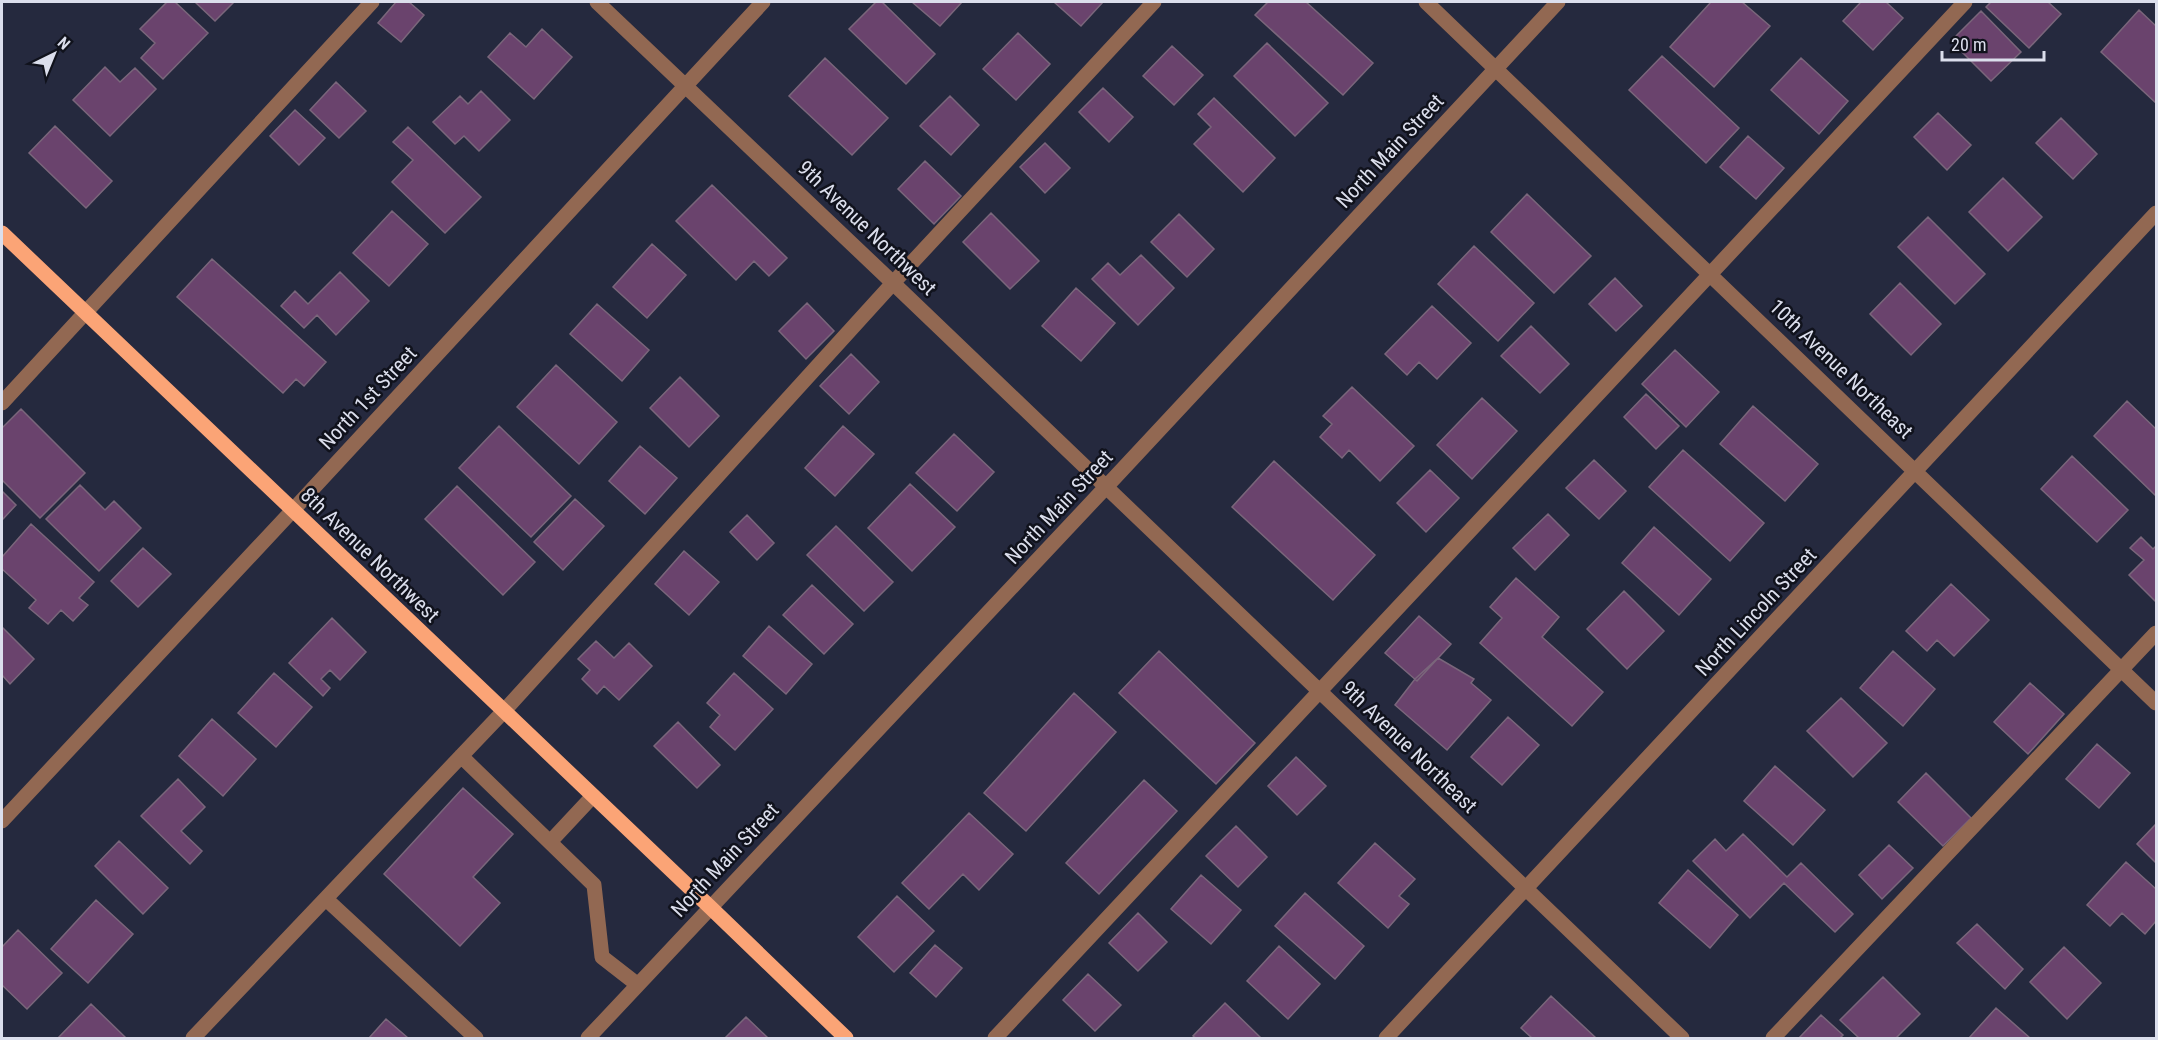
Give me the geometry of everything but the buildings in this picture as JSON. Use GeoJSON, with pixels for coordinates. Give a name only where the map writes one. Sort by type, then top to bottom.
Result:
{"type":"FeatureCollection","features":[{"type":"Feature","properties":{"kind":"main road","name":"8th Avenue Northwest"},"geometry":{"type":"LineString","coordinates":[[2,233],[846,1038]]}},
{"type":"Feature","properties":{"kind":"street"},"geometry":{"type":"LineString","coordinates":[[2,404],[372,2]]}},
{"type":"Feature","properties":{"kind":"street","name":"9th Avenue Northwest"},"geometry":{"type":"LineString","coordinates":[[597,2],[686,84],[1106,487]]}},
{"type":"Feature","properties":{"kind":"street","name":"North 1st Street"},"geometry":{"type":"LineString","coordinates":[[2,822],[763,2]]}},
{"type":"Feature","properties":{"kind":"street"},"geometry":{"type":"LineString","coordinates":[[193,1038],[504,711],[893,282],[1154,2]]}},
{"type":"Feature","properties":{"kind":"street","name":"10th Avenue Northeast"},"geometry":{"type":"LineString","coordinates":[[1426,2],[2157,703]]}},
{"type":"Feature","properties":{"kind":"street","name":"North Main Street"},"geometry":{"type":"LineString","coordinates":[[588,1038],[1558,2]]}},
{"type":"Feature","properties":{"kind":"street"},"geometry":{"type":"LineString","coordinates":[[995,1038],[1965,2]]}},
{"type":"Feature","properties":{"kind":"street","name":"North Lincoln Street"},"geometry":{"type":"LineString","coordinates":[[1386,1038],[2157,213]]}},
{"type":"Feature","properties":{"kind":"street","name":"9th Avenue Northeast"},"geometry":{"type":"LineString","coordinates":[[1106,487],[1682,1038]]}},
{"type":"Feature","properties":{"kind":"street"},"geometry":{"type":"LineString","coordinates":[[1773,1038],[2157,633]]}},
{"type":"Feature","properties":{"kind":"street"},"geometry":{"type":"LineString","coordinates":[[461,756],[594,885],[602,957],[638,985]]}},
{"type":"Feature","properties":{"kind":"street"},"geometry":{"type":"LineString","coordinates":[[550,842],[594,796]]}},
{"type":"Feature","properties":{"kind":"street"},"geometry":{"type":"LineString","coordinates":[[326,899],[476,1038]]}}]}
